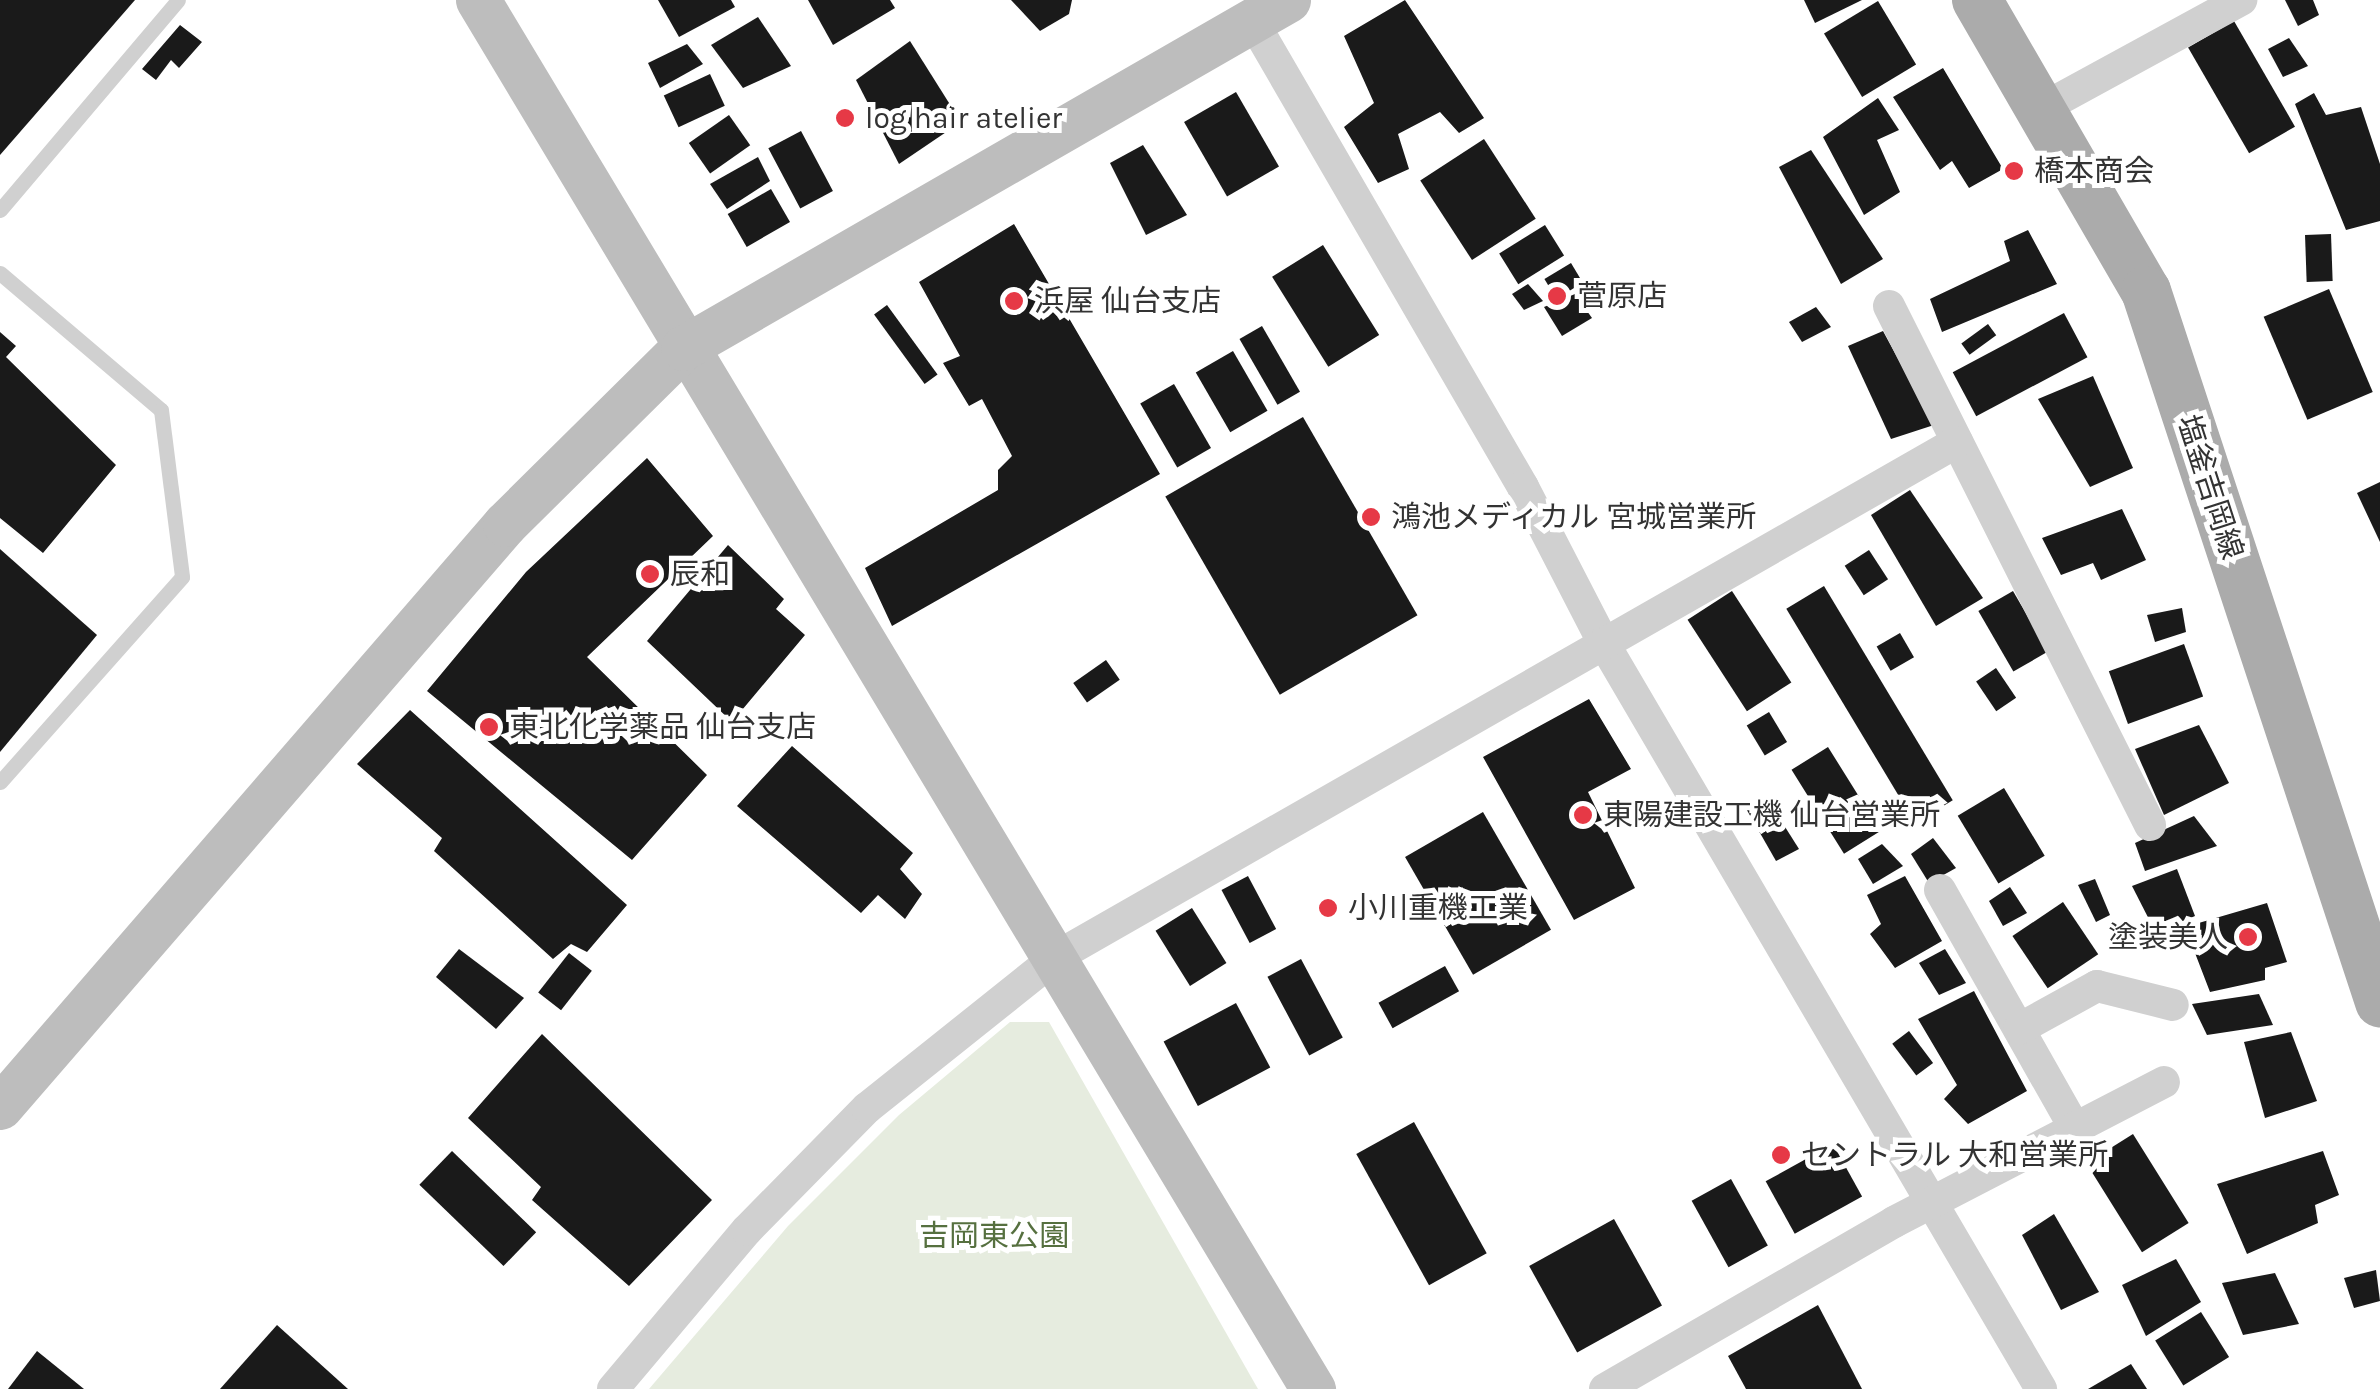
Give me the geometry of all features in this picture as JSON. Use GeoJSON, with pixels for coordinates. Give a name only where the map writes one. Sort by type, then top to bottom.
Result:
{"type":"FeatureCollection","features":[{"type":"Feature","properties":{"kind":"main road","name":"塩釜吉岡線"},"geometry":{"type":"LineString","coordinates":[[1977,0],[2043,108],[2146,292],[2380,1002]]}},
{"type":"Feature","properties":{"kind":"street"},"geometry":{"type":"LineString","coordinates":[[478,0],[683,348],[1056,957],[1313,1389]]}},
{"type":"Feature","properties":{"kind":"street"},"geometry":{"type":"LineString","coordinates":[[2043,108],[2241,0]]}},
{"type":"Feature","properties":{"kind":"street"},"geometry":{"type":"LineString","coordinates":[[0,1107],[505,524],[683,348],[1270,10],[1603,642],[2041,1389]]}},
{"type":"Feature","properties":{"kind":"street"},"geometry":{"type":"LineString","coordinates":[[1889,306],[2150,824]]}},
{"type":"Feature","properties":{"kind":"street"},"geometry":{"type":"LineString","coordinates":[[613,1389],[747,1230],[867,1108],[1056,957],[1957,442]]}},
{"type":"Feature","properties":{"kind":"street"},"geometry":{"type":"LineString","coordinates":[[1940,890],[2077,1132]]}},
{"type":"Feature","properties":{"kind":"street"},"geometry":{"type":"LineString","coordinates":[[2019,1029],[2097,986],[2173,1005]]}},
{"type":"Feature","properties":{"kind":"street"},"geometry":{"type":"LineString","coordinates":[[1604,1389],[1934,1202],[2077,1132],[2164,1082]]}},
{"type":"Feature","properties":{"kind":"lane"},"geometry":{"type":"LineString","coordinates":[[0,210],[178,0]]}},
{"type":"Feature","properties":{"kind":"lane"},"geometry":{"type":"LineString","coordinates":[[0,272],[160,410],[182,577],[0,782]]}},
{"type":"Feature","properties":{"kind":"green space","name":"吉岡東公園"},"geometry":{"type":"Polygon","coordinates":[[[1010,1022],[1049,1022],[1258,1389],[649,1389],[788,1226],[899,1115],[1010,1022]]]}},
{"type":"Feature","properties":{"kind":"building"},"geometry":{"type":"Polygon","coordinates":[[[0,0],[135,0],[0,155],[0,0]]]}},
{"type":"Feature","properties":{"kind":"building"},"geometry":{"type":"Polygon","coordinates":[[[658,0],[731,0],[735,7],[679,37],[658,0]]]}},
{"type":"Feature","properties":{"kind":"building"},"geometry":{"type":"Polygon","coordinates":[[[808,0],[890,0],[895,8],[833,45],[808,0]]]}},
{"type":"Feature","properties":{"kind":"building"},"geometry":{"type":"Polygon","coordinates":[[[1011,0],[1072,0],[1069,14],[1040,31],[1011,0]]]}},
{"type":"Feature","properties":{"kind":"building"},"geometry":{"type":"Polygon","coordinates":[[[1405,0],[1484,118],[1459,133],[1440,112],[1398,134],[1409,169],[1378,183],[1344,127],[1374,103],[1344,36],[1405,0]]]}},
{"type":"Feature","properties":{"kind":"building"},"geometry":{"type":"Polygon","coordinates":[[[1804,0],[1862,0],[1815,23],[1804,0]]]}},
{"type":"Feature","properties":{"kind":"building"},"geometry":{"type":"Polygon","coordinates":[[[2285,0],[2313,0],[2319,15],[2298,26],[2285,0]]]}},
{"type":"Feature","properties":{"kind":"building"},"geometry":{"type":"Polygon","coordinates":[[[1878,1],[1916,64],[1862,97],[1824,33],[1878,1]]]}},
{"type":"Feature","properties":{"kind":"building"},"geometry":{"type":"Polygon","coordinates":[[[758,17],[791,66],[743,88],[711,45],[758,17]]]}},
{"type":"Feature","properties":{"kind":"building"},"geometry":{"type":"Polygon","coordinates":[[[2234,21],[2295,127],[2249,153],[2188,48],[2234,21]]]}},
{"type":"Feature","properties":{"kind":"building"},"geometry":{"type":"Polygon","coordinates":[[[180,25],[202,42],[179,68],[171,60],[156,80],[142,69],[180,25]]]}},
{"type":"Feature","properties":{"kind":"building"},"geometry":{"type":"Polygon","coordinates":[[[2289,38],[2308,66],[2283,77],[2268,49],[2289,38]]]}},
{"type":"Feature","properties":{"kind":"building"},"geometry":{"type":"Polygon","coordinates":[[[910,41],[961,122],[899,164],[856,80],[910,41]]]}},
{"type":"Feature","properties":{"kind":"building"},"geometry":{"type":"Polygon","coordinates":[[[687,44],[703,64],[660,88],[648,63],[687,44]]]}},
{"type":"Feature","properties":{"kind":"building"},"geometry":{"type":"Polygon","coordinates":[[[1943,68],[2003,169],[1969,188],[1952,161],[1940,170],[1893,97],[1943,68]]]}},
{"type":"Feature","properties":{"kind":"building"},"geometry":{"type":"Polygon","coordinates":[[[710,74],[725,106],[679,127],[664,96],[710,74]]]}},
{"type":"Feature","properties":{"kind":"building"},"geometry":{"type":"Polygon","coordinates":[[[1236,92],[1279,166],[1227,196],[1184,122],[1236,92]]]}},
{"type":"Feature","properties":{"kind":"building"},"geometry":{"type":"Polygon","coordinates":[[[2314,93],[2326,115],[2361,107],[2380,164],[2380,221],[2346,230],[2295,104],[2314,93]]]}},
{"type":"Feature","properties":{"kind":"building"},"geometry":{"type":"Polygon","coordinates":[[[1878,98],[1899,130],[1877,140],[1900,192],[1864,215],[1823,137],[1878,98]]]}},
{"type":"Feature","properties":{"kind":"building"},"geometry":{"type":"Polygon","coordinates":[[[729,115],[750,145],[710,173],[689,143],[729,115]]]}},
{"type":"Feature","properties":{"kind":"building"},"geometry":{"type":"Polygon","coordinates":[[[801,131],[833,191],[800,208],[768,148],[801,131]]]}},
{"type":"Feature","properties":{"kind":"building"},"geometry":{"type":"Polygon","coordinates":[[[1484,139],[1536,219],[1472,260],[1420,180],[1484,139]]]}},
{"type":"Feature","properties":{"kind":"building"},"geometry":{"type":"Polygon","coordinates":[[[1143,145],[1187,215],[1146,235],[1110,163],[1143,145]]]}},
{"type":"Feature","properties":{"kind":"building"},"geometry":{"type":"Polygon","coordinates":[[[1811,150],[1883,259],[1841,284],[1779,167],[1811,150]]]}},
{"type":"Feature","properties":{"kind":"building"},"geometry":{"type":"Polygon","coordinates":[[[758,157],[770,181],[727,209],[710,184],[758,157]]]}},
{"type":"Feature","properties":{"kind":"building"},"geometry":{"type":"Polygon","coordinates":[[[771,189],[790,222],[747,247],[728,214],[771,189]]]}},
{"type":"Feature","properties":{"kind":"building"},"geometry":{"type":"Polygon","coordinates":[[[1014,224],[1160,474],[892,626],[865,568],[998,490],[998,470],[1012,456],[982,399],[969,406],[943,363],[960,356],[919,282],[1014,224]]]}},
{"type":"Feature","properties":{"kind":"building"},"geometry":{"type":"Polygon","coordinates":[[[1545,225],[1564,256],[1518,284],[1499,254],[1545,225]]]}},
{"type":"Feature","properties":{"kind":"building"},"geometry":{"type":"Polygon","coordinates":[[[2028,230],[2057,284],[1942,332],[1930,299],[2010,261],[2004,241],[2028,230]]]}},
{"type":"Feature","properties":{"kind":"building"},"geometry":{"type":"Polygon","coordinates":[[[2331,234],[2333,281],[2307,282],[2305,235],[2331,234]]]}},
{"type":"Feature","properties":{"kind":"building"},"geometry":{"type":"Polygon","coordinates":[[[1323,245],[1379,335],[1328,367],[1272,277],[1323,245]]]}},
{"type":"Feature","properties":{"kind":"building"},"geometry":{"type":"Polygon","coordinates":[[[1571,263],[1583,283],[1556,299],[1544,279],[1571,263]]]}},
{"type":"Feature","properties":{"kind":"building"},"geometry":{"type":"Polygon","coordinates":[[[1528,284],[1543,301],[1524,310],[1512,294],[1528,284]]]}},
{"type":"Feature","properties":{"kind":"building"},"geometry":{"type":"Polygon","coordinates":[[[2329,289],[2373,392],[2307,420],[2264,317],[2329,289]]]}},
{"type":"Feature","properties":{"kind":"building"},"geometry":{"type":"Polygon","coordinates":[[[1575,294],[1592,318],[1562,336],[1544,307],[1575,294]]]}},
{"type":"Feature","properties":{"kind":"building"},"geometry":{"type":"Polygon","coordinates":[[[887,305],[938,375],[925,384],[874,314],[887,305]]]}},
{"type":"Feature","properties":{"kind":"building"},"geometry":{"type":"Polygon","coordinates":[[[1816,307],[1831,327],[1802,342],[1789,322],[1816,307]]]}},
{"type":"Feature","properties":{"kind":"building"},"geometry":{"type":"Polygon","coordinates":[[[2064,313],[2087,357],[1976,416],[1953,372],[2064,313]]]}},
{"type":"Feature","properties":{"kind":"building"},"geometry":{"type":"Polygon","coordinates":[[[1988,324],[1996,335],[1970,355],[1961,343],[1988,324]]]}},
{"type":"Feature","properties":{"kind":"building"},"geometry":{"type":"Polygon","coordinates":[[[1262,326],[1300,392],[1277,405],[1239,339],[1262,326]]]}},
{"type":"Feature","properties":{"kind":"building"},"geometry":{"type":"Polygon","coordinates":[[[1883,331],[1934,425],[1891,439],[1848,346],[1883,331]]]}},
{"type":"Feature","properties":{"kind":"building"},"geometry":{"type":"Polygon","coordinates":[[[0,332],[16,346],[6,357],[116,465],[43,553],[0,518],[0,332]]]}},
{"type":"Feature","properties":{"kind":"building"},"geometry":{"type":"Polygon","coordinates":[[[1233,351],[1268,411],[1230,432],[1196,372],[1233,351]]]}},
{"type":"Feature","properties":{"kind":"building"},"geometry":{"type":"Polygon","coordinates":[[[2093,376],[2133,468],[2090,487],[2038,399],[2093,376]]]}},
{"type":"Feature","properties":{"kind":"building"},"geometry":{"type":"Polygon","coordinates":[[[1174,384],[1211,448],[1177,468],[1140,404],[1174,384]]]}},
{"type":"Feature","properties":{"kind":"building"},"geometry":{"type":"Polygon","coordinates":[[[1303,417],[1418,615],[1280,695],[1165,496],[1303,417]]]}},
{"type":"Feature","properties":{"kind":"building"},"geometry":{"type":"Polygon","coordinates":[[[647,458],[713,536],[587,657],[707,775],[632,860],[427,691],[526,572],[647,458]]]}},
{"type":"Feature","properties":{"kind":"building"},"geometry":{"type":"Polygon","coordinates":[[[2380,482],[2380,542],[2357,493],[2380,482]]]}},
{"type":"Feature","properties":{"kind":"building"},"geometry":{"type":"Polygon","coordinates":[[[1910,490],[1983,598],[1936,626],[1871,515],[1910,490]]]}},
{"type":"Feature","properties":{"kind":"building"},"geometry":{"type":"Polygon","coordinates":[[[2122,509],[2146,560],[2101,580],[2093,563],[2061,575],[2042,538],[2122,509]]]}},
{"type":"Feature","properties":{"kind":"building"},"geometry":{"type":"Polygon","coordinates":[[[728,545],[784,599],[776,609],[805,635],[732,722],[647,641],[728,545]]]}},
{"type":"Feature","properties":{"kind":"building"},"geometry":{"type":"Polygon","coordinates":[[[0,549],[97,635],[0,752],[0,549]]]}},
{"type":"Feature","properties":{"kind":"building"},"geometry":{"type":"Polygon","coordinates":[[[1869,550],[1888,579],[1864,595],[1845,566],[1869,550]]]}},
{"type":"Feature","properties":{"kind":"building"},"geometry":{"type":"Polygon","coordinates":[[[1824,586],[1953,800],[1915,823],[1786,609],[1824,586]]]}},
{"type":"Feature","properties":{"kind":"building"},"geometry":{"type":"Polygon","coordinates":[[[1732,591],[1791,682],[1747,711],[1688,620],[1732,591]]]}},
{"type":"Feature","properties":{"kind":"building"},"geometry":{"type":"Polygon","coordinates":[[[2013,591],[2048,652],[2013,672],[1978,611],[2013,591]]]}},
{"type":"Feature","properties":{"kind":"building"},"geometry":{"type":"Polygon","coordinates":[[[2182,608],[2186,632],[2155,642],[2147,615],[2182,608]]]}},
{"type":"Feature","properties":{"kind":"building"},"geometry":{"type":"Polygon","coordinates":[[[1900,633],[1914,657],[1891,671],[1877,646],[1900,633]]]}},
{"type":"Feature","properties":{"kind":"building"},"geometry":{"type":"Polygon","coordinates":[[[2184,644],[2203,697],[2128,724],[2109,671],[2184,644]]]}},
{"type":"Feature","properties":{"kind":"building"},"geometry":{"type":"Polygon","coordinates":[[[1106,660],[1120,680],[1087,703],[1073,683],[1106,660]]]}},
{"type":"Feature","properties":{"kind":"building"},"geometry":{"type":"Polygon","coordinates":[[[1996,668],[2016,698],[1996,711],[1976,681],[1996,668]]]}},
{"type":"Feature","properties":{"kind":"building"},"geometry":{"type":"Polygon","coordinates":[[[1589,699],[1631,769],[1588,792],[1635,888],[1574,920],[1483,757],[1589,699]]]}},
{"type":"Feature","properties":{"kind":"building"},"geometry":{"type":"Polygon","coordinates":[[[410,710],[627,905],[587,952],[571,944],[553,959],[434,851],[442,838],[357,764],[410,710]]]}},
{"type":"Feature","properties":{"kind":"building"},"geometry":{"type":"Polygon","coordinates":[[[1769,712],[1787,742],[1765,755],[1747,725],[1769,712]]]}},
{"type":"Feature","properties":{"kind":"building"},"geometry":{"type":"Polygon","coordinates":[[[2199,725],[2229,783],[2164,815],[2135,749],[2199,725]]]}},
{"type":"Feature","properties":{"kind":"building"},"geometry":{"type":"Polygon","coordinates":[[[792,746],[913,853],[900,869],[922,894],[905,919],[878,895],[861,913],[737,806],[792,746]]]}},
{"type":"Feature","properties":{"kind":"building"},"geometry":{"type":"Polygon","coordinates":[[[1828,747],[1880,831],[1844,854],[1792,770],[1828,747]]]}},
{"type":"Feature","properties":{"kind":"building"},"geometry":{"type":"Polygon","coordinates":[[[2004,788],[2045,856],[1998,884],[1958,816],[2004,788]]]}},
{"type":"Feature","properties":{"kind":"building"},"geometry":{"type":"Polygon","coordinates":[[[1765,795],[1799,849],[1776,861],[1744,805],[1765,795]]]}},
{"type":"Feature","properties":{"kind":"building"},"geometry":{"type":"Polygon","coordinates":[[[1483,812],[1551,930],[1473,975],[1405,857],[1483,812]]]}},
{"type":"Feature","properties":{"kind":"building"},"geometry":{"type":"Polygon","coordinates":[[[2194,816],[2217,846],[2145,871],[2135,843],[2194,816]]]}},
{"type":"Feature","properties":{"kind":"building"},"geometry":{"type":"Polygon","coordinates":[[[1933,838],[1956,868],[1929,883],[1911,854],[1933,838]]]}},
{"type":"Feature","properties":{"kind":"building"},"geometry":{"type":"Polygon","coordinates":[[[1882,844],[1903,866],[1873,884],[1858,859],[1882,844]]]}},
{"type":"Feature","properties":{"kind":"building"},"geometry":{"type":"Polygon","coordinates":[[[2177,869],[2195,916],[2156,933],[2132,886],[2177,869]]]}},
{"type":"Feature","properties":{"kind":"building"},"geometry":{"type":"Polygon","coordinates":[[[1248,876],[1276,929],[1250,943],[1222,890],[1248,876]]]}},
{"type":"Feature","properties":{"kind":"building"},"geometry":{"type":"Polygon","coordinates":[[[1905,876],[1942,941],[1895,968],[1870,934],[1881,924],[1867,895],[1905,876]]]}},
{"type":"Feature","properties":{"kind":"building"},"geometry":{"type":"Polygon","coordinates":[[[2095,879],[2110,915],[2096,922],[2078,885],[2095,879]]]}},
{"type":"Feature","properties":{"kind":"building"},"geometry":{"type":"Polygon","coordinates":[[[2010,887],[2027,913],[2003,926],[1989,901],[2010,887]]]}},
{"type":"Feature","properties":{"kind":"building"},"geometry":{"type":"Polygon","coordinates":[[[2063,902],[2098,954],[2048,988],[2012,936],[2063,902]]]}},
{"type":"Feature","properties":{"kind":"building"},"geometry":{"type":"Polygon","coordinates":[[[2267,903],[2287,962],[2265,968],[2265,980],[2210,992],[2185,927],[2267,903]]]}},
{"type":"Feature","properties":{"kind":"building"},"geometry":{"type":"Polygon","coordinates":[[[1192,908],[1226,963],[1190,986],[1156,931],[1192,908]]]}},
{"type":"Feature","properties":{"kind":"building"},"geometry":{"type":"Polygon","coordinates":[[[459,949],[524,998],[496,1029],[436,977],[459,949]]]}},
{"type":"Feature","properties":{"kind":"building"},"geometry":{"type":"Polygon","coordinates":[[[1945,949],[1966,983],[1939,995],[1919,963],[1945,949]]]}},
{"type":"Feature","properties":{"kind":"building"},"geometry":{"type":"Polygon","coordinates":[[[569,953],[592,971],[561,1010],[538,992],[569,953]]]}},
{"type":"Feature","properties":{"kind":"building"},"geometry":{"type":"Polygon","coordinates":[[[1301,959],[1343,1038],[1309,1055],[1267,977],[1301,959]]]}},
{"type":"Feature","properties":{"kind":"building"},"geometry":{"type":"Polygon","coordinates":[[[1445,966],[1459,991],[1393,1028],[1379,1003],[1445,966]]]}},
{"type":"Feature","properties":{"kind":"building"},"geometry":{"type":"Polygon","coordinates":[[[1974,991],[2027,1091],[1968,1124],[1944,1099],[1957,1085],[1918,1019],[1974,991]]]}},
{"type":"Feature","properties":{"kind":"building"},"geometry":{"type":"Polygon","coordinates":[[[2259,994],[2273,1025],[2207,1035],[2192,1004],[2259,994]]]}},
{"type":"Feature","properties":{"kind":"building"},"geometry":{"type":"Polygon","coordinates":[[[1236,1003],[1270,1067],[1198,1106],[1164,1041],[1236,1003]]]}},
{"type":"Feature","properties":{"kind":"building"},"geometry":{"type":"Polygon","coordinates":[[[1909,1031],[1933,1063],[1916,1076],[1892,1044],[1909,1031]]]}},
{"type":"Feature","properties":{"kind":"building"},"geometry":{"type":"Polygon","coordinates":[[[2291,1032],[2317,1101],[2265,1118],[2244,1042],[2291,1032]]]}},
{"type":"Feature","properties":{"kind":"building"},"geometry":{"type":"Polygon","coordinates":[[[542,1034],[712,1200],[629,1286],[532,1200],[541,1187],[468,1118],[542,1034]]]}},
{"type":"Feature","properties":{"kind":"building"},"geometry":{"type":"Polygon","coordinates":[[[1414,1122],[1487,1253],[1429,1285],[1356,1154],[1414,1122]]]}},
{"type":"Feature","properties":{"kind":"building"},"geometry":{"type":"Polygon","coordinates":[[[2133,1134],[2189,1223],[2142,1252],[2086,1163],[2133,1134]]]}},
{"type":"Feature","properties":{"kind":"building"},"geometry":{"type":"Polygon","coordinates":[[[1833,1144],[1862,1196],[1795,1234],[1766,1181],[1833,1144]]]}},
{"type":"Feature","properties":{"kind":"building"},"geometry":{"type":"Polygon","coordinates":[[[452,1151],[536,1232],[504,1266],[419,1185],[452,1151]]]}},
{"type":"Feature","properties":{"kind":"building"},"geometry":{"type":"Polygon","coordinates":[[[2323,1151],[2339,1195],[2315,1205],[2318,1223],[2247,1254],[2217,1184],[2323,1151]]]}},
{"type":"Feature","properties":{"kind":"building"},"geometry":{"type":"Polygon","coordinates":[[[1731,1179],[1768,1245],[1728,1267],[1692,1201],[1731,1179]]]}},
{"type":"Feature","properties":{"kind":"building"},"geometry":{"type":"Polygon","coordinates":[[[2054,1214],[2099,1292],[2061,1310],[2022,1235],[2054,1214]]]}},
{"type":"Feature","properties":{"kind":"building"},"geometry":{"type":"Polygon","coordinates":[[[1614,1219],[1662,1306],[1577,1353],[1529,1266],[1614,1219]]]}},
{"type":"Feature","properties":{"kind":"building"},"geometry":{"type":"Polygon","coordinates":[[[2176,1259],[2201,1302],[2146,1336],[2122,1285],[2176,1259]]]}},
{"type":"Feature","properties":{"kind":"building"},"geometry":{"type":"Polygon","coordinates":[[[2376,1270],[2380,1301],[2354,1308],[2344,1278],[2376,1270]]]}},
{"type":"Feature","properties":{"kind":"building"},"geometry":{"type":"Polygon","coordinates":[[[2275,1273],[2299,1324],[2243,1335],[2222,1283],[2275,1273]]]}},
{"type":"Feature","properties":{"kind":"building"},"geometry":{"type":"Polygon","coordinates":[[[1818,1305],[1862,1389],[1746,1389],[1728,1356],[1818,1305]]]}},
{"type":"Feature","properties":{"kind":"building"},"geometry":{"type":"Polygon","coordinates":[[[2201,1312],[2229,1357],[2183,1386],[2155,1341],[2201,1312]]]}},
{"type":"Feature","properties":{"kind":"building"},"geometry":{"type":"Polygon","coordinates":[[[277,1325],[348,1389],[220,1389],[277,1325]]]}},
{"type":"Feature","properties":{"kind":"building"},"geometry":{"type":"Polygon","coordinates":[[[37,1351],[84,1389],[8,1389],[37,1351]]]}},
{"type":"Feature","properties":{"kind":"building"},"geometry":{"type":"Polygon","coordinates":[[[2131,1364],[2147,1389],[2088,1389],[2131,1364]]]}},
{"type":"Feature","properties":{"kind":"place","name":"log hair atelier"},"geometry":{"type":"Point","coordinates":[845,118]}},
{"type":"Feature","properties":{"kind":"place","name":"橋本商会"},"geometry":{"type":"Point","coordinates":[2014,171]}},
{"type":"Feature","properties":{"kind":"place","name":"菅原店"},"geometry":{"type":"Point","coordinates":[1557,296]}},
{"type":"Feature","properties":{"kind":"place","name":"浜屋 仙台支店"},"geometry":{"type":"Point","coordinates":[1014,301]}},
{"type":"Feature","properties":{"kind":"place","name":"鴻池メディカル 宮城営業所"},"geometry":{"type":"Point","coordinates":[1371,517]}},
{"type":"Feature","properties":{"kind":"place","name":"辰和"},"geometry":{"type":"Point","coordinates":[650,574]}},
{"type":"Feature","properties":{"kind":"place","name":"東北化学薬品 仙台支店"},"geometry":{"type":"Point","coordinates":[489,727]}},
{"type":"Feature","properties":{"kind":"place","name":"東陽建設工機 仙台営業所"},"geometry":{"type":"Point","coordinates":[1583,815]}},
{"type":"Feature","properties":{"kind":"place","name":"小川重機工業"},"geometry":{"type":"Point","coordinates":[1328,908]}},
{"type":"Feature","properties":{"kind":"place","name":"塗装美人"},"geometry":{"type":"Point","coordinates":[2248,937]}},
{"type":"Feature","properties":{"kind":"place","name":"セントラル 大和営業所"},"geometry":{"type":"Point","coordinates":[1781,1155]}}]}
